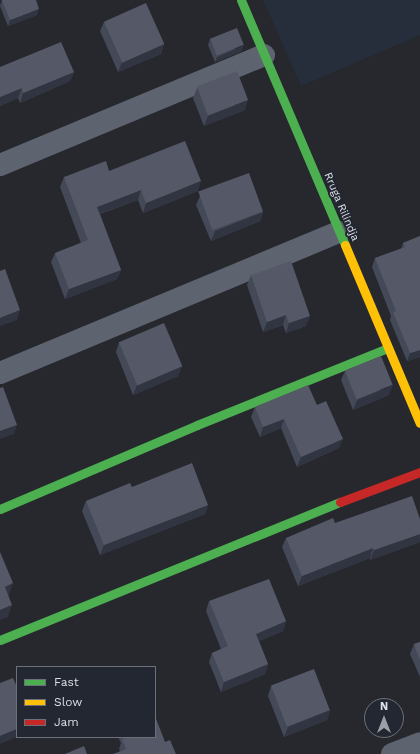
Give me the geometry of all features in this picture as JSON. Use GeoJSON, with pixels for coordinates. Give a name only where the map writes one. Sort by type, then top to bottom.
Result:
{"type":"FeatureCollection","features":[{"type":"Feature","properties":{"kind":"street","name":"Rruga Rilindja"},"geometry":{"type":"LineString","coordinates":[[241,0],[420,423]]}},
{"type":"Feature","properties":{"kind":"street"},"geometry":{"type":"LineString","coordinates":[[0,165],[264,55]]}},
{"type":"Feature","properties":{"kind":"street"},"geometry":{"type":"LineString","coordinates":[[0,373],[339,232]]}},
{"type":"Feature","properties":{"kind":"street"},"geometry":{"type":"LineString","coordinates":[[0,509],[197,425],[388,348]]}},
{"type":"Feature","properties":{"kind":"street"},"geometry":{"type":"LineString","coordinates":[[0,640],[285,522],[420,472]]}},
{"type":"Feature","properties":{"kind":"street"},"geometry":{"type":"LineString","coordinates":[[392,754],[420,743]]}},
{"type":"Feature","properties":{"kind":"shaded area"},"geometry":{"type":"Polygon","coordinates":[[[263,0],[420,0],[420,35],[301,86],[263,0]]]}},
{"type":"Feature","properties":{"kind":"building"},"geometry":{"type":"Polygon","coordinates":[[[2,0],[36,0],[39,9],[10,20],[2,0]]]}},
{"type":"Feature","properties":{"kind":"building"},"geometry":{"type":"Polygon","coordinates":[[[146,3],[164,44],[122,63],[104,22],[146,3]]]}},
{"type":"Feature","properties":{"kind":"building"},"geometry":{"type":"Polygon","coordinates":[[[237,28],[244,45],[217,56],[210,39],[237,28]]]}},
{"type":"Feature","properties":{"kind":"building"},"geometry":{"type":"Polygon","coordinates":[[[61,42],[74,72],[23,93],[22,88],[0,97],[0,67],[61,42]]]}},
{"type":"Feature","properties":{"kind":"building"},"geometry":{"type":"Polygon","coordinates":[[[237,71],[248,100],[208,115],[197,86],[237,71]]]}},
{"type":"Feature","properties":{"kind":"building"},"geometry":{"type":"Polygon","coordinates":[[[185,141],[201,181],[146,203],[141,190],[97,207],[121,270],[69,289],[55,253],[88,240],[64,177],[106,161],[109,171],[185,141]]]}},
{"type":"Feature","properties":{"kind":"building"},"geometry":{"type":"Polygon","coordinates":[[[249,173],[263,212],[212,230],[198,191],[249,173]]]}},
{"type":"Feature","properties":{"kind":"building"},"geometry":{"type":"Polygon","coordinates":[[[420,236],[420,350],[410,353],[393,312],[396,311],[375,258],[405,247],[403,243],[420,236]]]}},
{"type":"Feature","properties":{"kind":"building"},"geometry":{"type":"Polygon","coordinates":[[[291,261],[310,316],[289,323],[286,315],[267,322],[251,275],[291,261]]]}},
{"type":"Feature","properties":{"kind":"building"},"geometry":{"type":"Polygon","coordinates":[[[5,269],[20,310],[0,318],[0,271],[5,269]]]}},
{"type":"Feature","properties":{"kind":"building"},"geometry":{"type":"Polygon","coordinates":[[[164,323],[182,366],[137,385],[119,342],[164,323]]]}},
{"type":"Feature","properties":{"kind":"building"},"geometry":{"type":"Polygon","coordinates":[[[381,356],[393,385],[356,399],[345,371],[381,356]]]}},
{"type":"Feature","properties":{"kind":"building"},"geometry":{"type":"Polygon","coordinates":[[[308,385],[317,405],[326,401],[343,439],[301,457],[284,419],[263,427],[255,407],[308,385]]]}},
{"type":"Feature","properties":{"kind":"building"},"geometry":{"type":"Polygon","coordinates":[[[3,387],[17,425],[0,431],[0,388],[3,387]]]}},
{"type":"Feature","properties":{"kind":"building"},"geometry":{"type":"Polygon","coordinates":[[[192,463],[208,505],[104,545],[86,501],[130,483],[132,487],[192,463]]]}},
{"type":"Feature","properties":{"kind":"building"},"geometry":{"type":"Polygon","coordinates":[[[412,496],[420,519],[420,534],[374,550],[373,548],[302,576],[286,538],[333,518],[335,523],[412,496]]]}},
{"type":"Feature","properties":{"kind":"building"},"geometry":{"type":"Polygon","coordinates":[[[0,552],[13,583],[5,587],[12,605],[0,610],[0,552]]]}},
{"type":"Feature","properties":{"kind":"building"},"geometry":{"type":"Polygon","coordinates":[[[269,579],[286,621],[256,634],[268,664],[224,682],[212,653],[228,646],[209,601],[269,579]]]}},
{"type":"Feature","properties":{"kind":"building"},"geometry":{"type":"Polygon","coordinates":[[[420,642],[420,660],[414,644],[420,642]]]}},
{"type":"Feature","properties":{"kind":"building"},"geometry":{"type":"Polygon","coordinates":[[[314,669],[330,710],[287,727],[271,685],[314,669]]]}},
{"type":"Feature","properties":{"kind":"building"},"geometry":{"type":"Polygon","coordinates":[[[13,678],[16,685],[16,729],[0,736],[0,683],[13,678]]]}},
{"type":"Feature","properties":{"kind":"building"},"geometry":{"type":"Polygon","coordinates":[[[156,719],[165,742],[170,740],[176,754],[113,754],[126,749],[122,739],[156,738],[156,719]]]}},
{"type":"Feature","properties":{"kind":"building"},"geometry":{"type":"Polygon","coordinates":[[[84,746],[87,754],[65,754],[84,746]]]}},
{"type":"Feature","properties":{"kind":"traffic: fast"},"geometry":{"type":"LineString","coordinates":[[241,0],[345,245]]}},
{"type":"Feature","properties":{"kind":"traffic: fast"},"geometry":{"type":"LineString","coordinates":[[0,509],[197,425],[388,348]]}},
{"type":"Feature","properties":{"kind":"traffic: fast"},"geometry":{"type":"LineString","coordinates":[[0,640],[340,502]]}},
{"type":"Feature","properties":{"kind":"traffic: slow"},"geometry":{"type":"LineString","coordinates":[[345,245],[420,423]]}},
{"type":"Feature","properties":{"kind":"traffic: jam"},"geometry":{"type":"LineString","coordinates":[[340,502],[420,472]]}}]}
